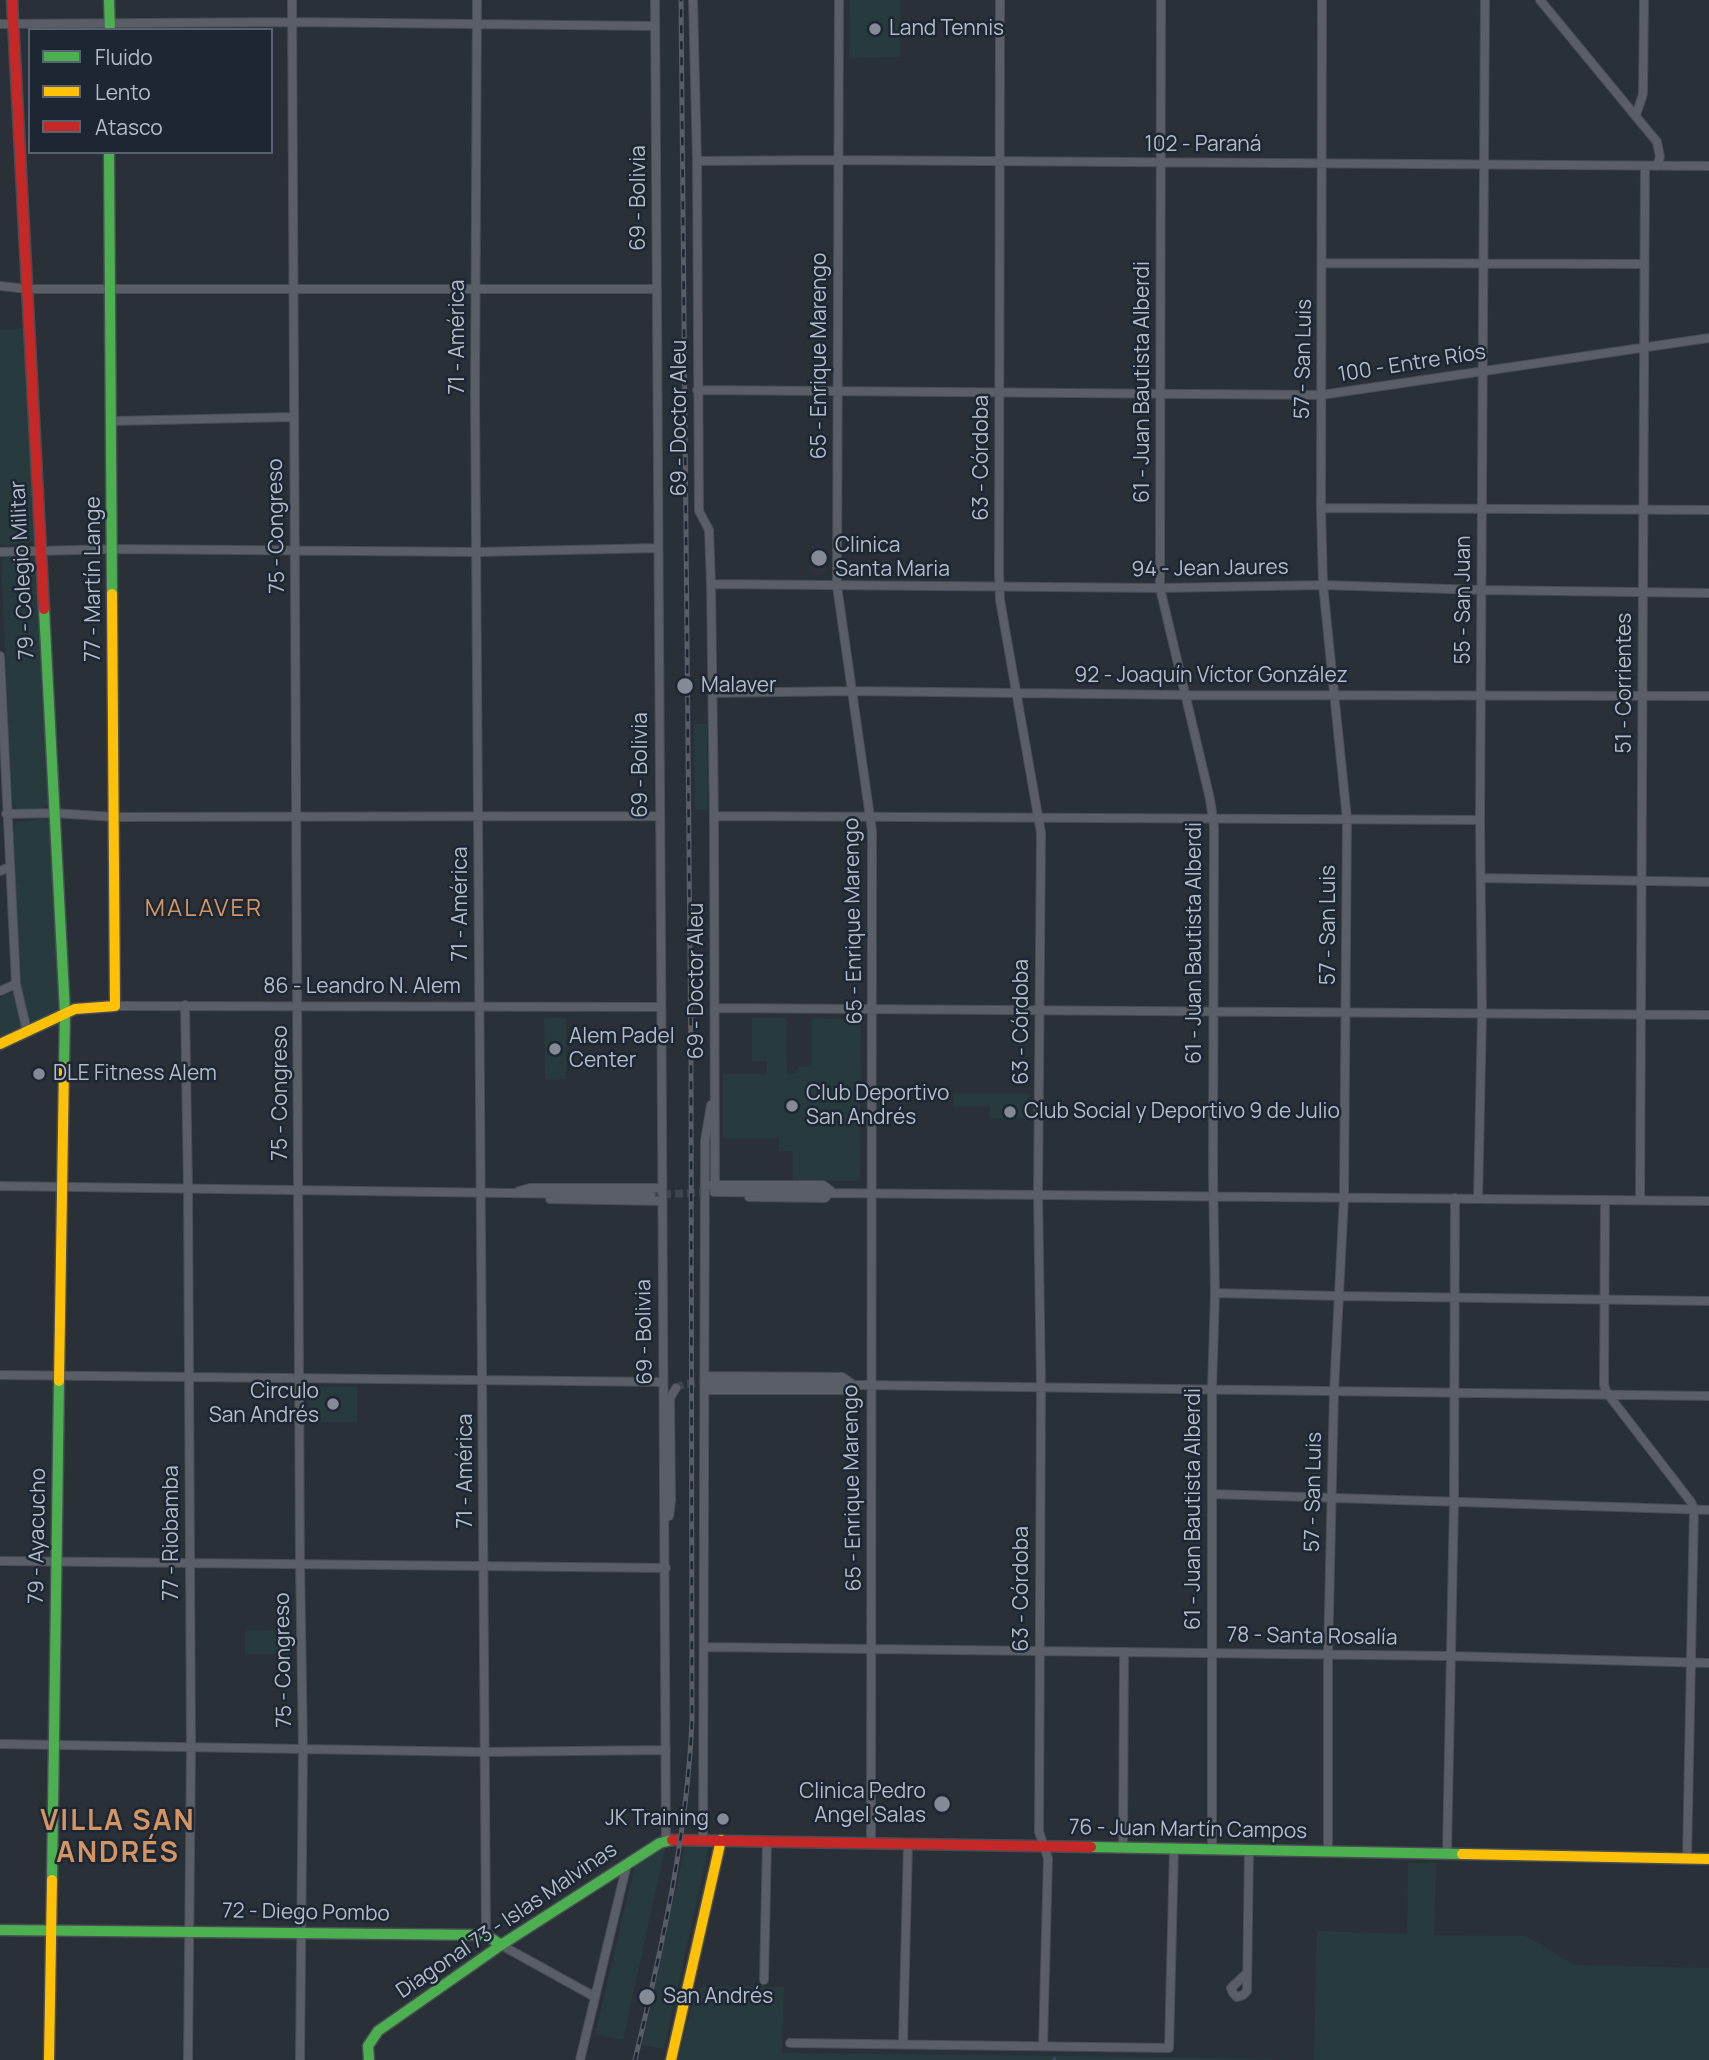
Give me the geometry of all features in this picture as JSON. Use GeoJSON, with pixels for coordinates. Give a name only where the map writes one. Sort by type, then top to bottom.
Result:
{"type":"FeatureCollection","features":[{"type":"Feature","properties":{"kind":"street","name":"79 - Colegio Militar"},"geometry":{"type":"LineString","coordinates":[[12,0],[65,1013]]}},
{"type":"Feature","properties":{"kind":"street"},"geometry":{"type":"LineString","coordinates":[[110,0],[110,27]]}},
{"type":"Feature","properties":{"kind":"street","name":"75 - Congreso"},"geometry":{"type":"LineString","coordinates":[[292,0],[303,1748],[300,2060]]}},
{"type":"Feature","properties":{"kind":"street","name":"71 - América"},"geometry":{"type":"LineString","coordinates":[[477,0],[475,288],[486,1934]]}},
{"type":"Feature","properties":{"kind":"street","name":"69 - Bolivia"},"geometry":{"type":"LineString","coordinates":[[655,0],[666,1840]]}},
{"type":"Feature","properties":{"kind":"street","name":"69 - Doctor Aleu"},"geometry":{"type":"LineString","coordinates":[[693,0],[697,162],[699,512],[709,530],[713,692],[714,1189]]}},
{"type":"Feature","properties":{"kind":"street","name":"65 - Enrique Marengo"},"geometry":{"type":"LineString","coordinates":[[839,0],[837,586],[871,817],[871,1843]]}},
{"type":"Feature","properties":{"kind":"street","name":"63 - Córdoba"},"geometry":{"type":"LineString","coordinates":[[1000,0],[999,586],[1040,818],[1039,1832],[1048,1858],[1043,2045]]}},
{"type":"Feature","properties":{"kind":"street","name":"61 - Juan Bautista Alberdi"},"geometry":{"type":"LineString","coordinates":[[1161,0],[1160,588],[1213,819],[1215,1293],[1210,1653],[1212,1849]]}},
{"type":"Feature","properties":{"kind":"street","name":"57 - San Luis"},"geometry":{"type":"LineString","coordinates":[[1322,0],[1323,584],[1347,819],[1344,1197],[1334,1391],[1328,1655],[1328,1851]]}},
{"type":"Feature","properties":{"kind":"street","name":"55 - San Juan"},"geometry":{"type":"LineString","coordinates":[[1478,1199],[1482,1013],[1480,820],[1485,0]]}},
{"type":"Feature","properties":{"kind":"street"},"geometry":{"type":"LineString","coordinates":[[1540,0],[1657,142],[1660,157],[1657,166]]}},
{"type":"Feature","properties":{"kind":"street"},"geometry":{"type":"LineString","coordinates":[[1636,115],[1643,94],[1644,0]]}},
{"type":"Feature","properties":{"kind":"street"},"geometry":{"type":"LineString","coordinates":[[0,24],[110,27],[292,22],[655,26]]}},
{"type":"Feature","properties":{"kind":"street","name":"77 - Martín Lange"},"geometry":{"type":"LineString","coordinates":[[109,154],[114,549],[115,1006]]}},
{"type":"Feature","properties":{"kind":"street","name":"102 - Paraná"},"geometry":{"type":"LineString","coordinates":[[697,162],[838,160],[1709,166]]}},
{"type":"Feature","properties":{"kind":"street","name":"51 - Corrientes"},"geometry":{"type":"LineString","coordinates":[[1640,1200],[1645,166]]}},
{"type":"Feature","properties":{"kind":"street"},"geometry":{"type":"LineString","coordinates":[[1323,263],[1643,264]]}},
{"type":"Feature","properties":{"kind":"street"},"geometry":{"type":"LineString","coordinates":[[0,286],[28,289],[657,289]]}},
{"type":"Feature","properties":{"kind":"street","name":"100 - Entre Ríos"},"geometry":{"type":"LineString","coordinates":[[698,390],[1321,395],[1709,338]]}},
{"type":"Feature","properties":{"kind":"street"},"geometry":{"type":"LineString","coordinates":[[113,421],[293,417]]}},
{"type":"Feature","properties":{"kind":"street"},"geometry":{"type":"LineString","coordinates":[[1321,508],[1709,510]]}},
{"type":"Feature","properties":{"kind":"street"},"geometry":{"type":"LineString","coordinates":[[0,552],[114,549],[478,552],[659,548]]}},
{"type":"Feature","properties":{"kind":"street","name":"94 - Jean Jaures"},"geometry":{"type":"LineString","coordinates":[[711,584],[1160,588],[1323,584],[1482,590],[1709,593]]}},
{"type":"Feature","properties":{"kind":"street"},"geometry":{"type":"LineString","coordinates":[[0,656],[2,751],[16,984],[27,1031]]}},
{"type":"Feature","properties":{"kind":"street","name":"92 - Joaquín Víctor González"},"geometry":{"type":"LineString","coordinates":[[713,692],[1709,696]]}},
{"type":"Feature","properties":{"kind":"street"},"geometry":{"type":"LineString","coordinates":[[6,814],[54,813],[114,817],[659,816]]}},
{"type":"Feature","properties":{"kind":"street"},"geometry":{"type":"LineString","coordinates":[[715,816],[1480,820]]}},
{"type":"Feature","properties":{"kind":"street"},"geometry":{"type":"LineString","coordinates":[[0,871],[10,867]]}},
{"type":"Feature","properties":{"kind":"street"},"geometry":{"type":"LineString","coordinates":[[1481,878],[1709,882]]}},
{"type":"Feature","properties":{"kind":"street"},"geometry":{"type":"LineString","coordinates":[[0,992],[16,984]]}},
{"type":"Feature","properties":{"kind":"street","name":"77 - Riobamba"},"geometry":{"type":"LineString","coordinates":[[185,1005],[190,1376],[188,2060]]}},
{"type":"Feature","properties":{"kind":"street","name":"86 - Leandro N. Alem"},"geometry":{"type":"LineString","coordinates":[[0,1044],[75,1009],[115,1006],[660,1007]]}},
{"type":"Feature","properties":{"kind":"street"},"geometry":{"type":"LineString","coordinates":[[715,1007],[1709,1015]]}},
{"type":"Feature","properties":{"kind":"street","name":"79 - Ayacucho"},"geometry":{"type":"LineString","coordinates":[[49,2060],[65,1013]]}},
{"type":"Feature","properties":{"kind":"street","name":"69 - Doctor Aleu"},"geometry":{"type":"LineString","coordinates":[[704,1840],[707,1383],[704,1185],[705,1141],[715,1084]]}},
{"type":"Feature","properties":{"kind":"street"},"geometry":{"type":"LineString","coordinates":[[704,1185],[714,1189],[871,1192],[1709,1201]]}},
{"type":"Feature","properties":{"kind":"street"},"geometry":{"type":"LineString","coordinates":[[0,1186],[651,1195]]}},
{"type":"Feature","properties":{"kind":"street"},"geometry":{"type":"LineString","coordinates":[[513,1193],[530,1188],[662,1188]]}},
{"type":"Feature","properties":{"kind":"street"},"geometry":{"type":"LineString","coordinates":[[704,1197],[825,1198],[831,1191]]}},
{"type":"Feature","properties":{"kind":"street"},"geometry":{"type":"LineString","coordinates":[[513,1193],[532,1199],[661,1202]]}},
{"type":"Feature","properties":{"kind":"street"},"geometry":{"type":"LineString","coordinates":[[1447,1853],[1454,1500],[1454,1199]]}},
{"type":"Feature","properties":{"kind":"street"},"geometry":{"type":"LineString","coordinates":[[1605,1200],[1604,1385],[1607,1393],[1694,1509],[1687,1859]]}},
{"type":"Feature","properties":{"kind":"street"},"geometry":{"type":"LineString","coordinates":[[1215,1293],[1709,1301]]}},
{"type":"Feature","properties":{"kind":"street"},"geometry":{"type":"LineString","coordinates":[[0,1375],[663,1382]]}},
{"type":"Feature","properties":{"kind":"street"},"geometry":{"type":"LineString","coordinates":[[707,1383],[842,1377],[853,1384]]}},
{"type":"Feature","properties":{"kind":"street"},"geometry":{"type":"LineString","coordinates":[[707,1383],[843,1390],[853,1384],[869,1384],[1709,1396]]}},
{"type":"Feature","properties":{"kind":"street","name":"69 - Bolivia"},"geometry":{"type":"LineString","coordinates":[[665,1530],[671,1501],[670,1398],[676,1388]]}},
{"type":"Feature","properties":{"kind":"street"},"geometry":{"type":"LineString","coordinates":[[1212,1494],[1709,1510]]}},
{"type":"Feature","properties":{"kind":"street"},"geometry":{"type":"LineString","coordinates":[[0,1561],[666,1568]]}},
{"type":"Feature","properties":{"kind":"street","name":"78 - Santa Rosalía"},"geometry":{"type":"LineString","coordinates":[[705,1647],[1451,1656],[1709,1663]]}},
{"type":"Feature","properties":{"kind":"street"},"geometry":{"type":"LineString","coordinates":[[1123,1848],[1124,1652]]}},
{"type":"Feature","properties":{"kind":"street"},"geometry":{"type":"LineString","coordinates":[[0,1744],[483,1752],[666,1750]]}},
{"type":"Feature","properties":{"kind":"street","name":"76 - Juan Martín Campos"},"geometry":{"type":"LineString","coordinates":[[666,1840],[1709,1859]]}},
{"type":"Feature","properties":{"kind":"street","name":"Diagonal 73 - Islas Malvinas"},"geometry":{"type":"LineString","coordinates":[[369,2060],[368,2046],[378,2031],[501,1945],[666,1840]]}},
{"type":"Feature","properties":{"kind":"street"},"geometry":{"type":"LineString","coordinates":[[671,2060],[721,1840]]}},
{"type":"Feature","properties":{"kind":"street"},"geometry":{"type":"LineString","coordinates":[[764,1980],[767,1842]]}},
{"type":"Feature","properties":{"kind":"street"},"geometry":{"type":"LineString","coordinates":[[903,2043],[908,1844]]}},
{"type":"Feature","properties":{"kind":"street"},"geometry":{"type":"LineString","coordinates":[[790,2043],[1168,2048],[1174,1849]]}},
{"type":"Feature","properties":{"kind":"street"},"geometry":{"type":"LineString","coordinates":[[1247,1973],[1249,1850]]}},
{"type":"Feature","properties":{"kind":"street"},"geometry":{"type":"LineString","coordinates":[[580,2060],[627,1864]]}},
{"type":"Feature","properties":{"kind":"street","name":"72 - Diego Pombo"},"geometry":{"type":"LineString","coordinates":[[0,1930],[486,1934]]}},
{"type":"Feature","properties":{"kind":"street"},"geometry":{"type":"LineString","coordinates":[[486,1934],[595,1997]]}},
{"type":"Feature","properties":{"kind":"shaded area","name":"Clinica Santa Maria"},"geometry":{"type":"Polygon","coordinates":[[[812,545],[826,546],[826,571],[822,575],[812,575],[812,545]]]}},
{"type":"Feature","properties":{"kind":"green space","name":"Land Tennis"},"geometry":{"type":"Polygon","coordinates":[[[850,0],[900,0],[900,57],[849,58],[850,0]]]}},
{"type":"Feature","properties":{"kind":"green space"},"geometry":{"type":"Polygon","coordinates":[[[26,328],[36,542],[4,546],[0,543],[0,330],[26,328]]]}},
{"type":"Feature","properties":{"kind":"green space"},"geometry":{"type":"Polygon","coordinates":[[[5,556],[38,558],[50,802],[42,809],[17,810],[12,800],[1,561],[5,556]]]}},
{"type":"Feature","properties":{"kind":"green space"},"geometry":{"type":"Polygon","coordinates":[[[694,724],[707,724],[707,809],[695,810],[694,724]]]}},
{"type":"Feature","properties":{"kind":"green space"},"geometry":{"type":"Polygon","coordinates":[[[43,819],[51,826],[59,1006],[57,1012],[32,1024],[19,978],[14,829],[16,822],[43,819]]]}},
{"type":"Feature","properties":{"kind":"green space"},"geometry":{"type":"Polygon","coordinates":[[[12,992],[22,1027],[0,1038],[0,998],[12,992]]]}},
{"type":"Feature","properties":{"kind":"green space","name":"Alem Padel Center"},"geometry":{"type":"Polygon","coordinates":[[[544,1018],[566,1018],[566,1079],[545,1080],[544,1018]]]}},
{"type":"Feature","properties":{"kind":"green space","name":"Club Deportivo San Andrés"},"geometry":{"type":"Polygon","coordinates":[[[752,1018],[786,1018],[787,1074],[793,1074],[800,1067],[812,1066],[812,1018],[861,1021],[860,1176],[855,1181],[793,1180],[793,1151],[779,1151],[779,1138],[723,1138],[723,1074],[767,1074],[767,1061],[752,1061],[752,1018]]]}},
{"type":"Feature","properties":{"kind":"green space","name":"Club Social y Deportivo 9 de Julio"},"geometry":{"type":"Polygon","coordinates":[[[954,1094],[1029,1094],[1029,1118],[990,1119],[990,1106],[954,1106],[954,1094]]]}},
{"type":"Feature","properties":{"kind":"green space","name":"Circulo San Andrés"},"geometry":{"type":"Polygon","coordinates":[[[308,1386],[357,1387],[357,1422],[309,1422],[308,1386]]]}},
{"type":"Feature","properties":{"kind":"green space"},"geometry":{"type":"Polygon","coordinates":[[[245,1630],[291,1631],[291,1654],[245,1654],[245,1630]]]}},
{"type":"Feature","properties":{"kind":"green space"},"geometry":{"type":"Polygon","coordinates":[[[666,1844],[623,2040],[595,2034],[635,1865],[666,1844]]]}},
{"type":"Feature","properties":{"kind":"green space"},"geometry":{"type":"Polygon","coordinates":[[[685,1846],[709,1846],[664,2049],[642,2045],[685,1846]]]}},
{"type":"Feature","properties":{"kind":"green space"},"geometry":{"type":"Polygon","coordinates":[[[1408,1863],[1436,1863],[1434,1935],[1526,1936],[1575,1965],[1709,1968],[1709,2060],[1314,2060],[1317,1931],[1407,1934],[1408,1863]]]}},
{"type":"Feature","properties":{"kind":"green space"},"geometry":{"type":"Polygon","coordinates":[[[703,1986],[784,1987],[782,2053],[1295,2060],[678,2060],[691,2009],[697,1999],[696,1992],[703,1986]]]}},
{"type":"Feature","properties":{"kind":"tunnel"},"geometry":{"type":"LineString","coordinates":[[651,1195],[711,1192]]}},
{"type":"Feature","properties":{"kind":"tunnel"},"geometry":{"type":"LineString","coordinates":[[676,1388],[684,1384],[710,1383]]}},
{"type":"Feature","properties":{"kind":"railway"},"geometry":{"type":"LineString","coordinates":[[635,2060],[664,1934],[679,1849],[692,1720],[691,1065],[681,0]]}},
{"type":"Feature","properties":{"kind":"traffic: fast"},"geometry":{"type":"LineString","coordinates":[[109,0],[110,28]]}},
{"type":"Feature","properties":{"kind":"traffic: fast"},"geometry":{"type":"LineString","coordinates":[[109,154],[112,594]]}},
{"type":"Feature","properties":{"kind":"traffic: fast"},"geometry":{"type":"LineString","coordinates":[[44,609],[65,1013],[64,1067]]}},
{"type":"Feature","properties":{"kind":"traffic: fast"},"geometry":{"type":"LineString","coordinates":[[52,1880],[59,1381]]}},
{"type":"Feature","properties":{"kind":"traffic: fast"},"geometry":{"type":"LineString","coordinates":[[369,2060],[368,2046],[378,2031],[501,1945],[660,1843],[672,1840]]}},
{"type":"Feature","properties":{"kind":"traffic: fast"},"geometry":{"type":"LineString","coordinates":[[1091,1847],[1462,1854]]}},
{"type":"Feature","properties":{"kind":"traffic: fast"},"geometry":{"type":"LineString","coordinates":[[0,1930],[486,1935],[501,1945]]}},
{"type":"Feature","properties":{"kind":"traffic: slow"},"geometry":{"type":"LineString","coordinates":[[0,1044],[75,1009],[115,1006],[112,594]]}},
{"type":"Feature","properties":{"kind":"traffic: slow"},"geometry":{"type":"LineString","coordinates":[[59,1381],[64,1067]]}},
{"type":"Feature","properties":{"kind":"traffic: slow"},"geometry":{"type":"LineString","coordinates":[[671,2060],[721,1840]]}},
{"type":"Feature","properties":{"kind":"traffic: slow"},"geometry":{"type":"LineString","coordinates":[[1462,1854],[1709,1859]]}},
{"type":"Feature","properties":{"kind":"traffic: slow"},"geometry":{"type":"LineString","coordinates":[[49,2060],[52,1880]]}},
{"type":"Feature","properties":{"kind":"traffic: jam"},"geometry":{"type":"LineString","coordinates":[[12,0],[44,609]]}},
{"type":"Feature","properties":{"kind":"traffic: jam"},"geometry":{"type":"LineString","coordinates":[[672,1840],[1091,1847]]}},
{"type":"Feature","properties":{"kind":"place","name":"Land Tennis"},"geometry":{"type":"Point","coordinates":[875,29]}},
{"type":"Feature","properties":{"kind":"place","name":"Clinica Santa Maria"},"geometry":{"type":"Point","coordinates":[819,558]}},
{"type":"Feature","properties":{"kind":"place","name":"Malaver"},"geometry":{"type":"Point","coordinates":[685,686]}},
{"type":"Feature","properties":{"kind":"place","name":"Alem Padel Center"},"geometry":{"type":"Point","coordinates":[555,1049]}},
{"type":"Feature","properties":{"kind":"place","name":"DLE Fitness Alem"},"geometry":{"type":"Point","coordinates":[39,1074]}},
{"type":"Feature","properties":{"kind":"place","name":"Club Deportivo San Andrés"},"geometry":{"type":"Point","coordinates":[792,1106]}},
{"type":"Feature","properties":{"kind":"place","name":"Club Social y Deportivo 9 de Julio"},"geometry":{"type":"Point","coordinates":[1010,1112]}},
{"type":"Feature","properties":{"kind":"place","name":"Circulo San Andrés"},"geometry":{"type":"Point","coordinates":[333,1404]}},
{"type":"Feature","properties":{"kind":"place","name":"Clinica Pedro Angel Salas"},"geometry":{"type":"Point","coordinates":[942,1804]}},
{"type":"Feature","properties":{"kind":"place","name":"JK Training"},"geometry":{"type":"Point","coordinates":[723,1819]}},
{"type":"Feature","properties":{"kind":"place","name":"San Andrés"},"geometry":{"type":"Point","coordinates":[647,1997]}},
{"type":"Feature","properties":{"kind":"district","name":"MALAVER"},"geometry":{"type":"Point","coordinates":[204,909]}},
{"type":"Feature","properties":{"kind":"district","name":"VILLA SAN ANDRÉS"},"geometry":{"type":"Point","coordinates":[118,1838]}}]}
